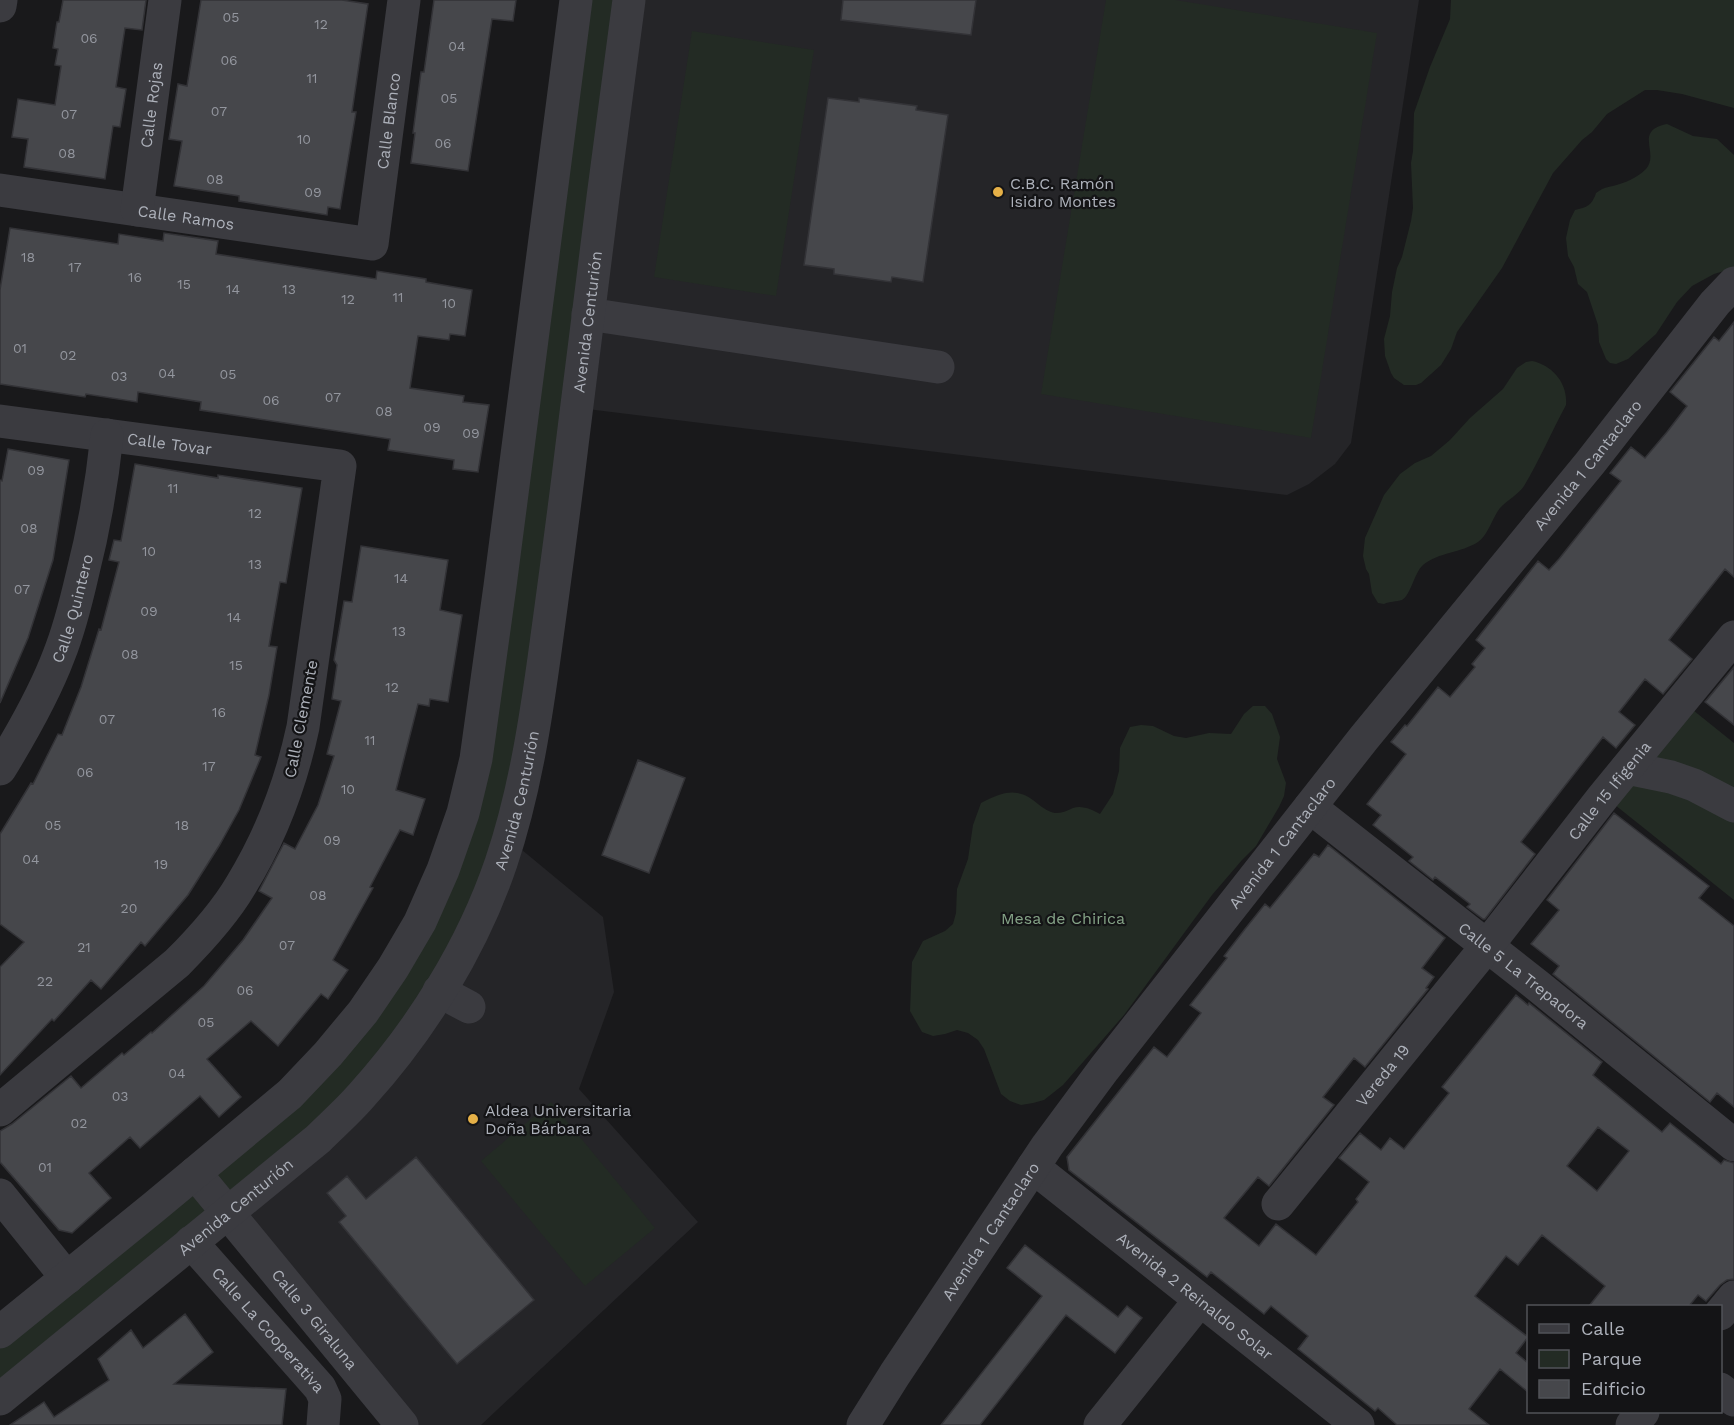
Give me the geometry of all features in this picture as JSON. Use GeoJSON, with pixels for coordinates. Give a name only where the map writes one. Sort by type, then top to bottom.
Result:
{"type":"FeatureCollection","features":[{"type":"Feature","properties":{"kind":"street"},"geometry":{"type":"LineString","coordinates":[[0,6],[1,0]]}},
{"type":"Feature","properties":{"kind":"street","name":"Calle Rojas"},"geometry":{"type":"LineString","coordinates":[[137,210],[165,0]]}},
{"type":"Feature","properties":{"kind":"street","name":"Calle Blanco"},"geometry":{"type":"LineString","coordinates":[[372,244],[404,0]]}},
{"type":"Feature","properties":{"kind":"street"},"geometry":{"type":"LineString","coordinates":[[0,1332],[290,1094],[363,1012],[393,968],[420,922],[443,870],[463,813],[477,759],[576,0]]}},
{"type":"Feature","properties":{"kind":"street","name":"Avenida Centurión"},"geometry":{"type":"LineString","coordinates":[[0,1399],[318,1139],[361,1096],[396,1054],[439,991],[484,907],[520,801],[531,746],[629,0]]}},
{"type":"Feature","properties":{"kind":"street","name":"Calle Ramos"},"geometry":{"type":"LineString","coordinates":[[0,190],[372,244]]}},
{"type":"Feature","properties":{"kind":"street","name":"Avenida 1 Cantaclaro"},"geometry":{"type":"LineString","coordinates":[[862,1425],[1033,1167],[1104,1070],[1364,738],[1590,463],[1715,303],[1734,283]]}},
{"type":"Feature","properties":{"kind":"street"},"geometry":{"type":"LineString","coordinates":[[588,314],[938,367]]}},
{"type":"Feature","properties":{"kind":"street","name":"Calle Tovar"},"geometry":{"type":"LineString","coordinates":[[0,421],[340,466]]}},
{"type":"Feature","properties":{"kind":"street","name":"Calle Quintero"},"geometry":{"type":"LineString","coordinates":[[0,769],[40,699],[60,655],[93,531],[107,435]]}},
{"type":"Feature","properties":{"kind":"street","name":"Calle Clemente"},"geometry":{"type":"LineString","coordinates":[[0,1110],[177,963],[203,936],[241,886],[282,803],[294,766],[303,727],[340,466]]}},
{"type":"Feature","properties":{"kind":"street","name":"Calle 15 Ifigenia"},"geometry":{"type":"LineString","coordinates":[[1487,946],[1734,637]]}},
{"type":"Feature","properties":{"kind":"street"},"geometry":{"type":"LineString","coordinates":[[1627,768],[1671,777],[1694,785],[1734,806]]}},
{"type":"Feature","properties":{"kind":"street","name":"Calle 5 La Trepadora"},"geometry":{"type":"LineString","coordinates":[[1310,807],[1734,1145]]}},
{"type":"Feature","properties":{"kind":"street","name":"Vereda 19"},"geometry":{"type":"LineString","coordinates":[[1278,1204],[1487,946]]}},
{"type":"Feature","properties":{"kind":"street"},"geometry":{"type":"LineString","coordinates":[[439,991],[469,1007]]}},
{"type":"Feature","properties":{"kind":"street","name":"Avenida 2 Reinaldo Solar"},"geometry":{"type":"LineString","coordinates":[[1033,1167],[1358,1425]]}},
{"type":"Feature","properties":{"kind":"street","name":"Calle 3 Giraluna"},"geometry":{"type":"LineString","coordinates":[[195,1173],[402,1425]]}},
{"type":"Feature","properties":{"kind":"street"},"geometry":{"type":"LineString","coordinates":[[0,1195],[67,1278]]}},
{"type":"Feature","properties":{"kind":"street","name":"Calle La Cooperativa"},"geometry":{"type":"LineString","coordinates":[[190,1242],[320,1388],[325,1399],[323,1425]]}},
{"type":"Feature","properties":{"kind":"street"},"geometry":{"type":"LineString","coordinates":[[1722,1312],[1734,1297]]}},
{"type":"Feature","properties":{"kind":"street"},"geometry":{"type":"LineString","coordinates":[[1100,1425],[1200,1300]]}},
{"type":"Feature","properties":{"kind":"street"},"geometry":{"type":"LineString","coordinates":[[1722,1391],[1734,1400]]}},
{"type":"Feature","properties":{"kind":"street"},"geometry":{"type":"LineString","coordinates":[[1632,1425],[1642,1413]]}},
{"type":"Feature","properties":{"kind":"shaded area","name":"C.B.C. Ramón Isidro Montes"},"geometry":{"type":"Polygon","coordinates":[[[632,0],[1419,0],[1351,443],[1335,464],[1309,484],[1287,495],[579,408],[632,0]]]}},
{"type":"Feature","properties":{"kind":"shaded area","name":"Aldea Universitaria Doña Bárbara"},"geometry":{"type":"Polygon","coordinates":[[[510,840],[603,917],[614,992],[579,1089],[698,1222],[481,1425],[404,1425],[230,1213],[510,840]]]}},
{"type":"Feature","properties":{"kind":"green space"},"geometry":{"type":"Polygon","coordinates":[[[576,0],[629,0],[520,801],[396,1054],[0,1399],[0,1332],[290,1094],[443,870],[576,0]]]}},
{"type":"Feature","properties":{"kind":"green space"},"geometry":{"type":"Polygon","coordinates":[[[1106,0],[1175,0],[1377,33],[1311,438],[1041,394],[1106,0]]]}},
{"type":"Feature","properties":{"kind":"green space"},"geometry":{"type":"Polygon","coordinates":[[[1451,0],[1734,0],[1734,108],[1682,94],[1645,90],[1607,114],[1553,173],[1502,268],[1457,332],[1451,349],[1441,365],[1421,383],[1404,385],[1391,373],[1385,356],[1384,339],[1397,268],[1402,257],[1413,208],[1411,163],[1414,113],[1450,19],[1451,0]]]}},
{"type":"Feature","properties":{"kind":"green space"},"geometry":{"type":"Polygon","coordinates":[[[692,31],[814,50],[776,296],[654,277],[692,31]]]}},
{"type":"Feature","properties":{"kind":"green space"},"geometry":{"type":"Polygon","coordinates":[[[1667,124],[1693,136],[1717,139],[1734,155],[1734,268],[1714,274],[1692,286],[1677,302],[1656,334],[1628,359],[1616,364],[1610,363],[1599,342],[1598,325],[1587,292],[1578,284],[1574,267],[1568,256],[1566,238],[1570,220],[1575,210],[1588,205],[1597,192],[1631,180],[1646,169],[1650,163],[1649,137],[1651,132],[1667,124]]]}},
{"type":"Feature","properties":{"kind":"green space"},"geometry":{"type":"Polygon","coordinates":[[[1532,361],[1546,366],[1557,376],[1564,389],[1566,405],[1524,486],[1500,508],[1485,535],[1478,542],[1436,557],[1423,565],[1408,594],[1402,600],[1378,603],[1372,593],[1363,556],[1365,538],[1384,495],[1400,474],[1415,463],[1431,456],[1450,440],[1470,418],[1503,389],[1517,368],[1532,361]]]}},
{"type":"Feature","properties":{"kind":"green space"},"geometry":{"type":"Polygon","coordinates":[[[1683,702],[1734,743],[1734,900],[1605,797],[1683,702]]]}},
{"type":"Feature","properties":{"kind":"green space","name":"Mesa de Chirica"},"geometry":{"type":"Polygon","coordinates":[[[1253,706],[1265,706],[1272,714],[1280,737],[1277,759],[1286,783],[1279,807],[1256,846],[1212,895],[1124,1015],[1063,1085],[1044,1100],[1021,1105],[1010,1101],[1001,1094],[984,1049],[978,1040],[968,1033],[957,1030],[933,1036],[922,1032],[910,1011],[912,962],[923,941],[945,931],[953,924],[957,889],[968,859],[973,825],[981,803],[1003,794],[1017,793],[1055,813],[1080,807],[1100,814],[1113,794],[1119,771],[1120,748],[1130,727],[1153,726],[1174,736],[1186,738],[1209,733],[1231,734],[1244,714],[1253,706]]]}},
{"type":"Feature","properties":{"kind":"green space"},"geometry":{"type":"Polygon","coordinates":[[[551,1102],[655,1228],[585,1286],[481,1161],[551,1102]]]}},
{"type":"Feature","properties":{"kind":"building"},"geometry":{"type":"Polygon","coordinates":[[[63,0],[146,0],[142,30],[125,28],[116,87],[126,89],[120,127],[113,126],[105,179],[24,167],[28,139],[12,137],[18,99],[55,105],[61,66],[55,65],[58,49],[53,48],[63,0]]]}},
{"type":"Feature","properties":{"kind":"building"},"geometry":{"type":"Polygon","coordinates":[[[201,0],[342,0],[368,4],[352,112],[356,112],[340,209],[328,207],[327,215],[239,201],[239,196],[174,186],[182,141],[169,139],[178,84],[187,86],[201,0]]]}},
{"type":"Feature","properties":{"kind":"building"},"geometry":{"type":"Polygon","coordinates":[[[434,0],[516,0],[513,21],[492,19],[468,171],[411,163],[421,72],[424,72],[434,0]]]}},
{"type":"Feature","properties":{"kind":"building"},"geometry":{"type":"Polygon","coordinates":[[[843,0],[976,0],[971,35],[841,20],[843,0]]]}},
{"type":"Feature","properties":{"kind":"building"},"geometry":{"type":"Polygon","coordinates":[[[828,98],[859,102],[859,98],[917,106],[916,110],[948,115],[923,282],[892,277],[891,282],[834,274],[834,269],[804,265],[828,98]]]}},
{"type":"Feature","properties":{"kind":"building"},"geometry":{"type":"Polygon","coordinates":[[[10,228],[118,244],[119,234],[163,241],[164,233],[218,241],[216,254],[376,279],[377,271],[472,290],[465,336],[450,334],[449,340],[418,336],[410,388],[464,396],[463,402],[489,405],[478,472],[453,469],[454,460],[388,450],[390,439],[200,410],[201,402],[138,392],[137,402],[86,394],[85,397],[0,384],[0,290],[10,228]]]}},
{"type":"Feature","properties":{"kind":"building"},"geometry":{"type":"Polygon","coordinates":[[[1734,322],[1734,577],[1725,569],[1669,640],[1692,659],[1663,694],[1645,679],[1619,712],[1635,725],[1616,748],[1603,737],[1521,842],[1535,854],[1483,919],[1467,907],[1470,904],[1435,877],[1433,880],[1409,861],[1413,857],[1373,825],[1381,815],[1367,804],[1406,754],[1391,742],[1438,687],[1450,697],[1475,667],[1472,664],[1485,648],[1476,640],[1538,561],[1549,570],[1559,559],[1621,481],[1610,473],[1631,447],[1645,458],[1667,432],[1687,406],[1670,392],[1714,337],[1719,341],[1734,322]]]}},
{"type":"Feature","properties":{"kind":"building"},"geometry":{"type":"Polygon","coordinates":[[[8,449],[69,460],[53,560],[28,638],[0,703],[0,480],[2,481],[8,449]]]}},
{"type":"Feature","properties":{"kind":"building"},"geometry":{"type":"Polygon","coordinates":[[[135,464],[218,478],[218,475],[302,488],[286,583],[280,582],[269,646],[277,647],[255,755],[261,757],[239,810],[188,895],[145,946],[141,942],[101,989],[91,980],[0,1075],[0,967],[24,942],[0,924],[0,834],[31,783],[33,784],[58,734],[62,735],[81,687],[99,629],[101,630],[119,562],[109,560],[114,540],[121,541],[135,464]]]}},
{"type":"Feature","properties":{"kind":"building"},"geometry":{"type":"Polygon","coordinates":[[[361,546],[448,560],[440,610],[462,615],[448,702],[430,699],[429,706],[418,704],[396,790],[425,799],[413,835],[400,830],[370,887],[373,888],[333,960],[348,970],[328,999],[321,994],[278,1046],[251,1021],[207,1059],[241,1097],[219,1117],[200,1096],[140,1148],[130,1137],[89,1173],[111,1198],[72,1233],[59,1230],[0,1162],[0,1131],[12,1124],[71,1076],[81,1088],[122,1053],[124,1055],[152,1033],[204,986],[243,940],[272,898],[259,891],[284,843],[295,849],[318,805],[334,756],[327,754],[341,701],[332,699],[337,665],[334,660],[344,601],[352,602],[361,546]]]}},
{"type":"Feature","properties":{"kind":"building"},"geometry":{"type":"Polygon","coordinates":[[[1734,667],[1734,725],[1705,702],[1734,667]]]}},
{"type":"Feature","properties":{"kind":"building"},"geometry":{"type":"Polygon","coordinates":[[[638,760],[685,778],[649,873],[602,855],[638,760]]]}},
{"type":"Feature","properties":{"kind":"building"},"geometry":{"type":"Polygon","coordinates":[[[1614,813],[1709,886],[1699,898],[1734,926],[1734,1107],[1717,1093],[1710,1102],[1553,974],[1559,966],[1531,944],[1559,910],[1547,900],[1614,813]]]}},
{"type":"Feature","properties":{"kind":"building"},"geometry":{"type":"Polygon","coordinates":[[[1328,845],[1445,938],[1422,968],[1434,977],[1426,988],[1428,989],[1365,1067],[1354,1058],[1323,1097],[1334,1105],[1269,1186],[1258,1177],[1224,1218],[1259,1246],[1276,1224],[1316,1255],[1358,1202],[1356,1199],[1369,1182],[1339,1158],[1360,1133],[1381,1150],[1390,1138],[1404,1149],[1449,1093],[1442,1087],[1516,995],[1602,1062],[1593,1075],[1662,1132],[1670,1123],[1721,1164],[1724,1160],[1734,1163],[1734,1279],[1727,1280],[1720,1285],[1706,1301],[1698,1295],[1690,1305],[1590,1305],[1605,1286],[1542,1235],[1518,1265],[1506,1256],[1475,1296],[1527,1336],[1516,1353],[1527,1362],[1527,1391],[1500,1369],[1469,1409],[1489,1425],[1397,1425],[1378,1408],[1375,1411],[1298,1349],[1308,1336],[1271,1306],[1264,1314],[1211,1272],[1207,1277],[1069,1170],[1067,1157],[1154,1047],[1167,1057],[1201,1013],[1190,1005],[1227,958],[1224,956],[1265,904],[1270,908],[1314,854],[1319,857],[1328,845]],[[1598,1127],[1567,1166],[1597,1191],[1629,1151],[1598,1127]]]}},
{"type":"Feature","properties":{"kind":"building"},"geometry":{"type":"Polygon","coordinates":[[[416,1157],[534,1300],[457,1364],[339,1222],[346,1216],[327,1193],[347,1176],[366,1199],[416,1157]]]}},
{"type":"Feature","properties":{"kind":"building"},"geometry":{"type":"Polygon","coordinates":[[[1025,1245],[1118,1317],[1127,1306],[1142,1318],[1115,1353],[1066,1315],[980,1425],[941,1425],[1042,1296],[1007,1268],[1025,1245]]]}},
{"type":"Feature","properties":{"kind":"building"},"geometry":{"type":"Polygon","coordinates":[[[185,1314],[213,1352],[174,1384],[286,1389],[282,1425],[10,1425],[44,1402],[54,1417],[109,1380],[98,1359],[131,1330],[143,1348],[185,1314]]]}},
{"type":"Feature","properties":{"kind":"place","name":"C.B.C. Ramón Isidro Montes"},"geometry":{"type":"Point","coordinates":[998,192]}},
{"type":"Feature","properties":{"kind":"place","name":"Aldea Universitaria Doña Bárbara"},"geometry":{"type":"Point","coordinates":[473,1119]}}]}
